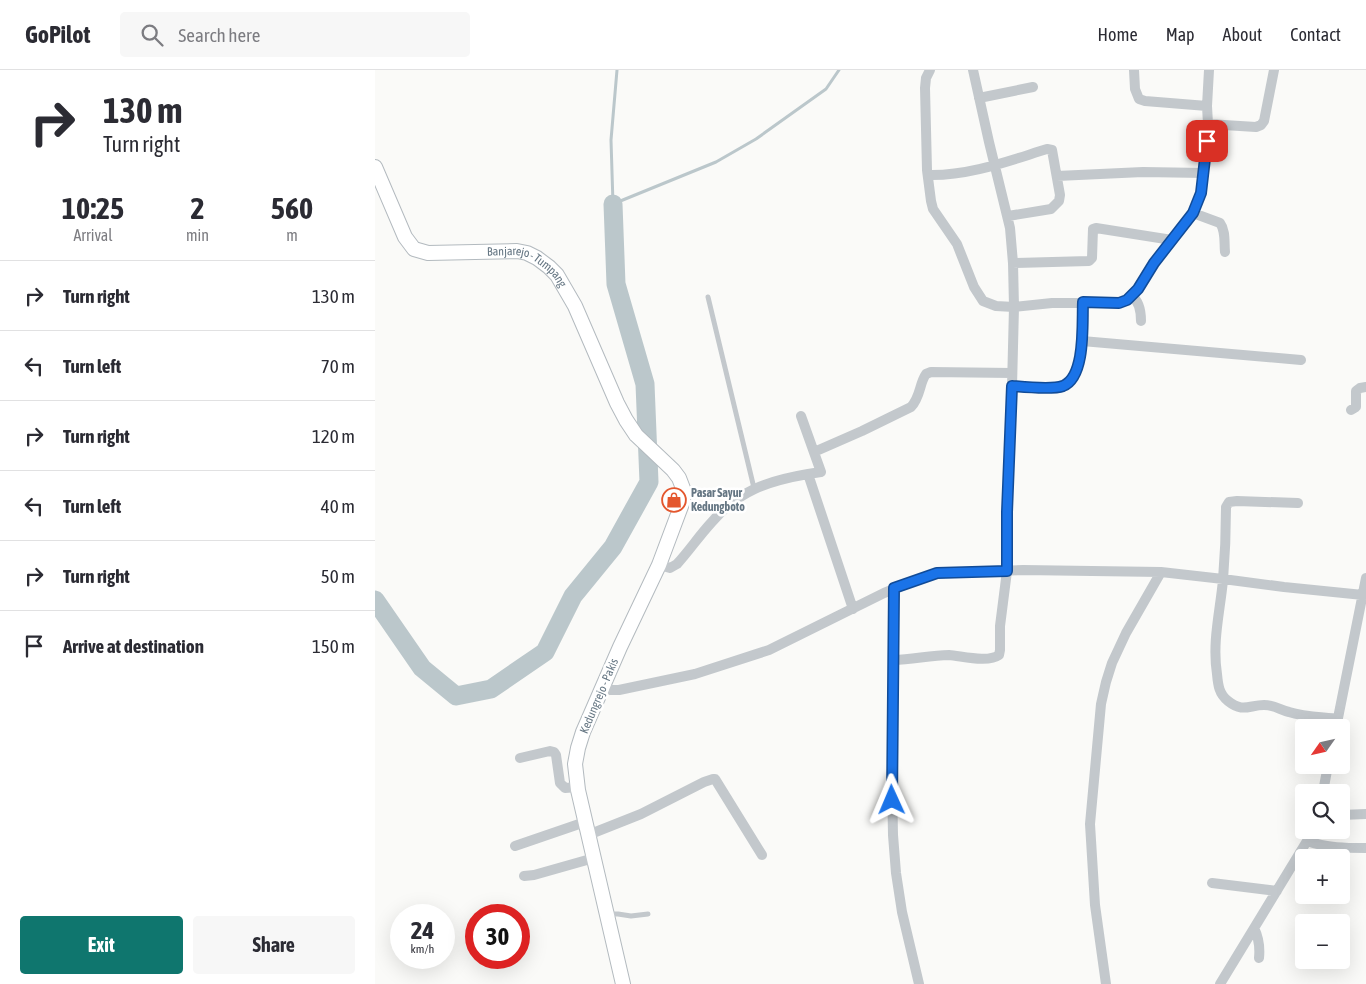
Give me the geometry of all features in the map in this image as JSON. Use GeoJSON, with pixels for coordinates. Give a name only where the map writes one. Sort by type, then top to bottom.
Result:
{"type":"FeatureCollection","features":[{"type":"Feature","properties":{"kind":"main road","name":"Banjarejo - Tumpang"},"geometry":{"type":"LineString","coordinates":[[375,167],[405,237],[414,249],[428,253],[517,251],[537,258],[557,275],[575,306],[617,403],[636,435]]}},
{"type":"Feature","properties":{"kind":"main road","name":"Kedungrejo - Pakis"},"geometry":{"type":"LineString","coordinates":[[623,984],[578,787],[575,764],[578,748],[589,716],[659,566],[680,511],[684,491],[679,478],[673,470],[636,435]]}},
{"type":"Feature","properties":{"kind":"street"},"geometry":{"type":"LineString","coordinates":[[930,70],[926,78],[925,88],[928,175],[933,209],[957,244],[974,287],[983,301],[996,306],[1014,307],[1052,303],[1119,303],[1132,296],[1193,213],[1201,193],[1208,124],[1209,70]]}},
{"type":"Feature","properties":{"kind":"street"},"geometry":{"type":"LineString","coordinates":[[894,660],[940,655],[991,658],[998,656],[1000,653],[1007,571],[1007,512],[1014,307],[1013,263],[1010,228],[973,70]]}},
{"type":"Feature","properties":{"kind":"street"},"geometry":{"type":"LineString","coordinates":[[1134,70],[1135,89],[1139,99],[1207,106]]}},
{"type":"Feature","properties":{"kind":"street"},"geometry":{"type":"LineString","coordinates":[[1208,124],[1257,127],[1261,125],[1264,121],[1274,70]]}},
{"type":"Feature","properties":{"kind":"street"},"geometry":{"type":"LineString","coordinates":[[979,98],[1033,87]]}},
{"type":"Feature","properties":{"kind":"street"},"geometry":{"type":"LineString","coordinates":[[928,175],[967,172],[1047,149],[1052,150],[1060,195],[1059,201],[1051,209],[1007,216]]}},
{"type":"Feature","properties":{"kind":"street"},"geometry":{"type":"LineString","coordinates":[[1057,176],[1143,172],[1204,173]]}},
{"type":"Feature","properties":{"kind":"street"},"geometry":{"type":"LineString","coordinates":[[1193,213],[1220,223],[1225,252]]}},
{"type":"Feature","properties":{"kind":"street"},"geometry":{"type":"LineString","coordinates":[[1013,263],[1089,261],[1091,258],[1093,229],[1096,228],[1172,240]]}},
{"type":"Feature","properties":{"kind":"street"},"geometry":{"type":"LineString","coordinates":[[1132,296],[1140,308],[1141,321]]}},
{"type":"Feature","properties":{"kind":"street"},"geometry":{"type":"LineString","coordinates":[[1012,386],[1054,387],[1062,386],[1069,382],[1076,372],[1081,350],[1083,302]]}},
{"type":"Feature","properties":{"kind":"street"},"geometry":{"type":"LineString","coordinates":[[1082,341],[1301,360]]}},
{"type":"Feature","properties":{"kind":"street"},"geometry":{"type":"LineString","coordinates":[[814,452],[862,431],[911,406],[915,403],[919,394],[923,377],[931,372],[1012,373]]}},
{"type":"Feature","properties":{"kind":"street"},"geometry":{"type":"LineString","coordinates":[[1351,410],[1356,407],[1356,391],[1366,387]]}},
{"type":"Feature","properties":{"kind":"street"},"geometry":{"type":"LineString","coordinates":[[659,566],[669,568],[677,564],[725,508],[743,494],[754,488],[787,478],[821,472],[801,416]]}},
{"type":"Feature","properties":{"kind":"street"},"geometry":{"type":"LineString","coordinates":[[808,474],[853,609]]}},
{"type":"Feature","properties":{"kind":"street"},"geometry":{"type":"LineString","coordinates":[[1298,503],[1237,501],[1229,502],[1225,507],[1223,579],[1216,626],[1215,661],[1218,686],[1228,702],[1244,708],[1262,704],[1269,705],[1279,707],[1287,712],[1319,719]]}},
{"type":"Feature","properties":{"kind":"street"},"geometry":{"type":"LineString","coordinates":[[604,684],[609,690],[619,690],[715,668],[769,650],[890,590],[937,573],[1023,570],[1161,572],[1363,595]]}},
{"type":"Feature","properties":{"kind":"street"},"geometry":{"type":"LineString","coordinates":[[1106,984],[1095,905],[1090,824],[1101,704],[1112,663],[1126,633],[1161,572]]}},
{"type":"Feature","properties":{"kind":"street"},"geometry":{"type":"LineString","coordinates":[[1338,719],[1366,578]]}},
{"type":"Feature","properties":{"kind":"street"},"geometry":{"type":"LineString","coordinates":[[890,590],[894,660],[892,782],[896,873],[902,912],[919,984]]}},
{"type":"Feature","properties":{"kind":"street"},"geometry":{"type":"LineString","coordinates":[[520,758],[554,752],[559,783],[565,788],[578,787]]}},
{"type":"Feature","properties":{"kind":"street"},"geometry":{"type":"LineString","coordinates":[[515,846],[641,814],[713,778],[761,854]]}},
{"type":"Feature","properties":{"kind":"street"},"geometry":{"type":"LineString","coordinates":[[1350,815],[1366,814]]}},
{"type":"Feature","properties":{"kind":"street"},"geometry":{"type":"LineString","coordinates":[[1220,984],[1307,841],[1324,846],[1366,848]]}},
{"type":"Feature","properties":{"kind":"street"},"geometry":{"type":"LineString","coordinates":[[524,876],[594,858]]}},
{"type":"Feature","properties":{"kind":"street"},"geometry":{"type":"LineString","coordinates":[[1212,883],[1277,891]]}},
{"type":"Feature","properties":{"kind":"street"},"geometry":{"type":"LineString","coordinates":[[1254,928],[1260,947],[1259,958]]}},
{"type":"Feature","properties":{"kind":"lane"},"geometry":{"type":"LineString","coordinates":[[709,298],[754,488]]}},
{"type":"Feature","properties":{"kind":"lane"},"geometry":{"type":"LineString","coordinates":[[607,914],[631,916],[648,914]]}},
{"type":"Feature","properties":{"kind":"waterway"},"geometry":{"type":"LineString","coordinates":[[617,70],[611,140],[613,204],[716,162],[756,139],[826,89],[839,70]]}},
{"type":"Feature","properties":{"kind":"waterway"},"geometry":{"type":"LineString","coordinates":[[375,600],[422,668],[456,696],[491,689],[545,652],[573,596],[613,547],[649,482],[645,384],[616,284],[613,204]]}},
{"type":"Feature","properties":{"kind":"place","name":"Pasar Sayur Kedungboto"},"geometry":{"type":"Point","coordinates":[674,500]}},
{"type":"Feature","properties":{"kind":"route"},"geometry":{"type":"LineString","coordinates":[[892,800],[894,588],[937,573],[1007,571],[1007,512],[1012,386],[1054,387],[1062,386],[1069,382],[1076,372],[1081,350],[1083,302],[1119,303],[1127,300],[1138,289],[1154,263],[1193,213],[1201,193],[1207,141]]}}]}
